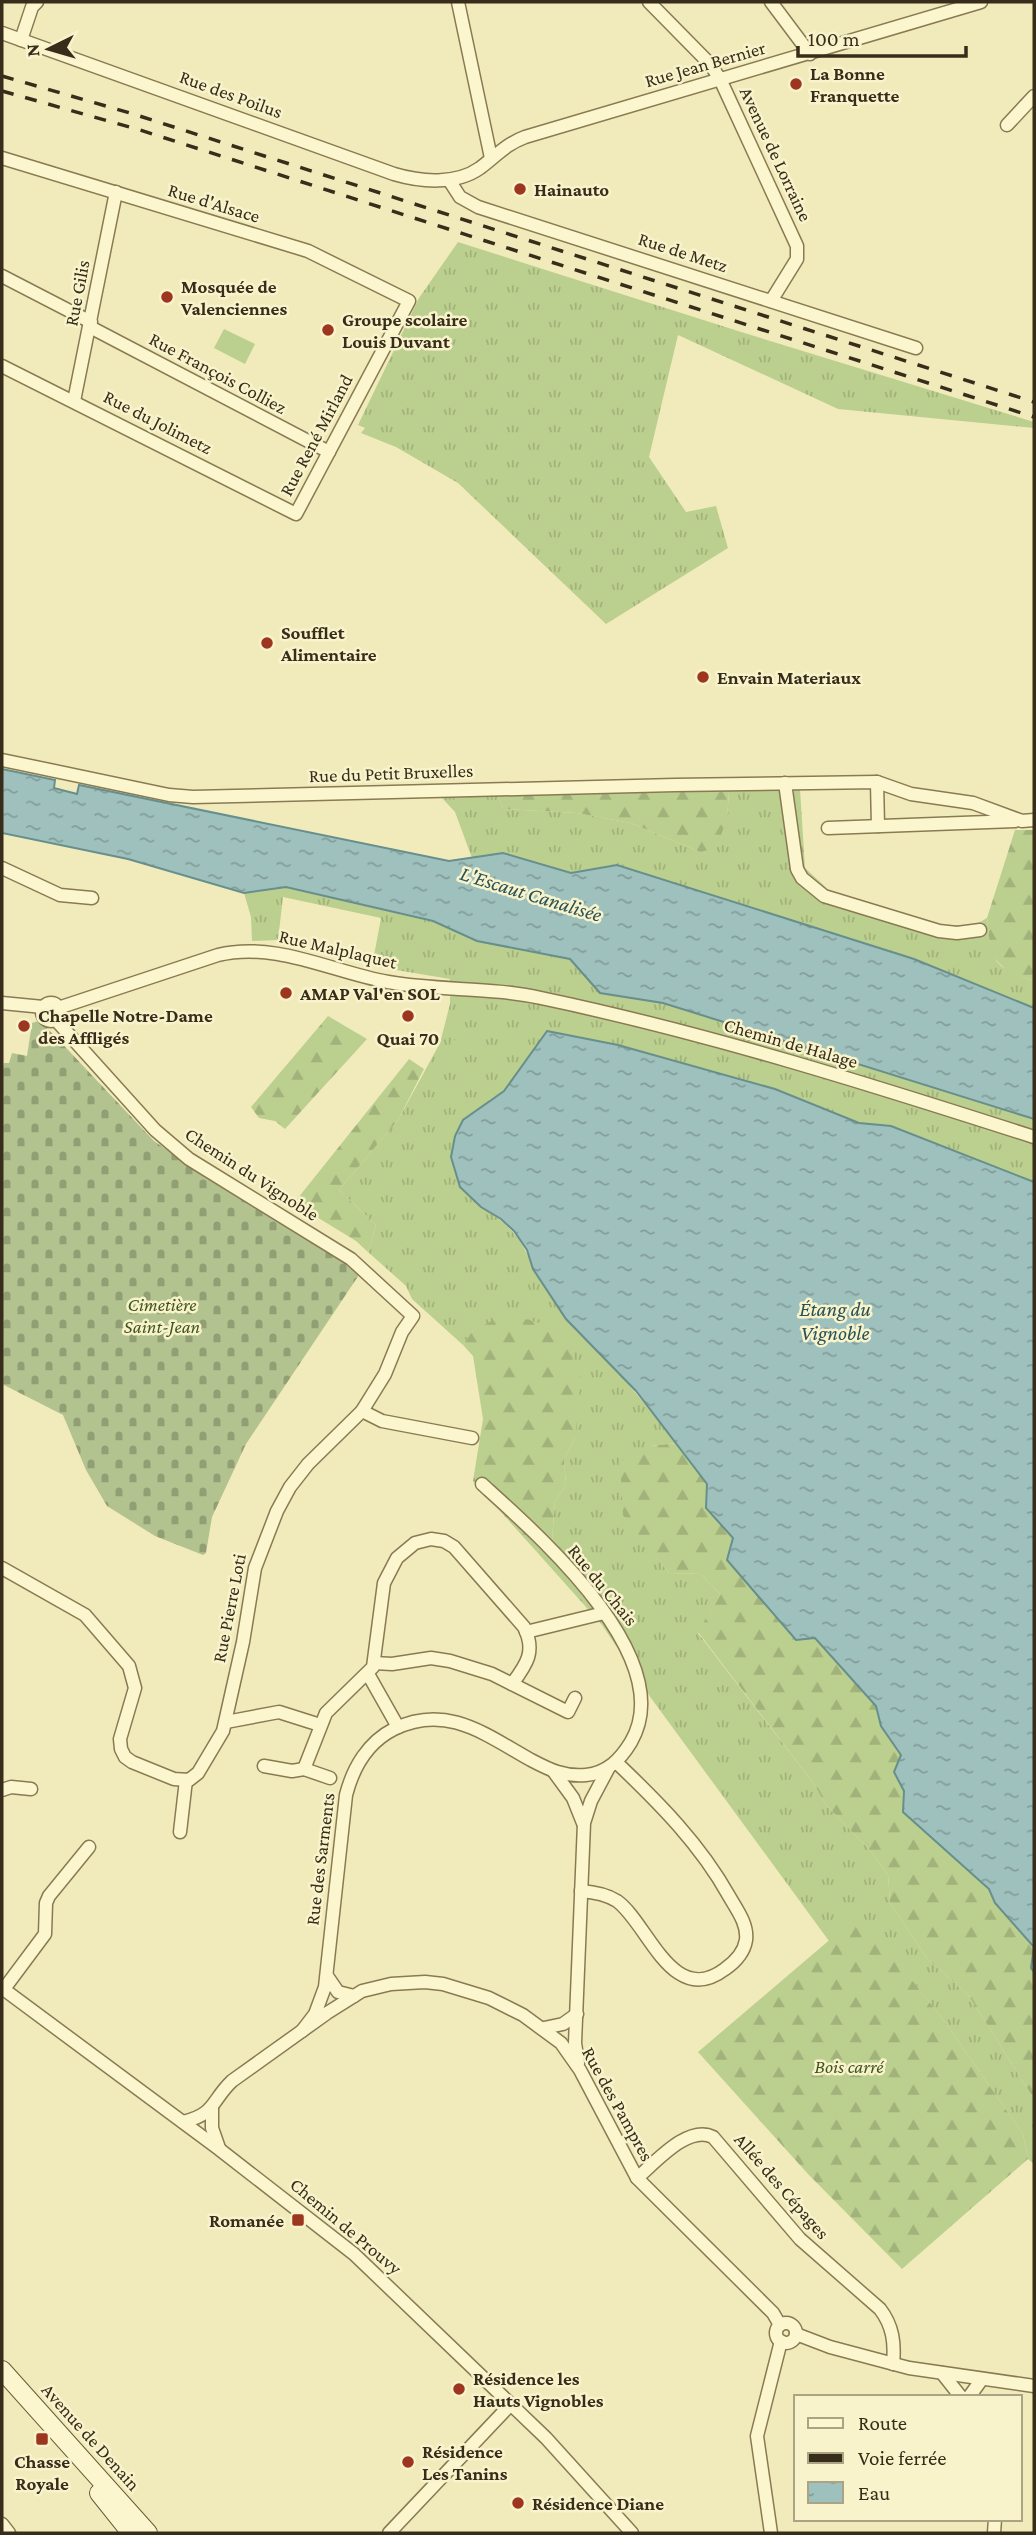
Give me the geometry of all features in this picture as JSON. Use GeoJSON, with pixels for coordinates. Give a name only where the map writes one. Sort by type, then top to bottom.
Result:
{"type":"FeatureCollection","features":[{"type":"Feature","properties":{"kind":"main road","name":"Avenue de Denain"},"geometry":{"type":"LineString","coordinates":[[2,2370],[143,2533]]}},
{"type":"Feature","properties":{"kind":"main road","name":"Avenue de Denain"},"geometry":{"type":"LineString","coordinates":[[2,2382],[107,2502],[143,2533]]}},
{"type":"Feature","properties":{"kind":"street"},"geometry":{"type":"LineString","coordinates":[[21,40],[32,7],[37,2]]}},
{"type":"Feature","properties":{"kind":"street"},"geometry":{"type":"LineString","coordinates":[[458,2],[491,158]]}},
{"type":"Feature","properties":{"kind":"street","name":"Avenue de Lorraine"},"geometry":{"type":"LineString","coordinates":[[649,2],[710,64],[720,79],[797,246],[797,259],[771,301]]}},
{"type":"Feature","properties":{"kind":"street"},"geometry":{"type":"LineString","coordinates":[[771,2],[810,54]]}},
{"type":"Feature","properties":{"kind":"street","name":"Rue Jean Bernier"},"geometry":{"type":"LineString","coordinates":[[449,180],[472,173],[506,146],[525,137],[981,2]]}},
{"type":"Feature","properties":{"kind":"street","name":"Rue des Poilus"},"geometry":{"type":"LineString","coordinates":[[2,33],[394,174],[426,180],[449,180]]}},
{"type":"Feature","properties":{"kind":"street"},"geometry":{"type":"LineString","coordinates":[[1007,125],[1034,96]]}},
{"type":"Feature","properties":{"kind":"street","name":"Rue d'Alsace"},"geometry":{"type":"LineString","coordinates":[[2,158],[308,251],[409,301]]}},
{"type":"Feature","properties":{"kind":"street","name":"Rue de Metz"},"geometry":{"type":"LineString","coordinates":[[449,180],[456,193],[472,205],[916,348]]}},
{"type":"Feature","properties":{"kind":"street","name":"Rue Gilis"},"geometry":{"type":"LineString","coordinates":[[74,401],[116,192]]}},
{"type":"Feature","properties":{"kind":"street","name":"Rue François Colliez"},"geometry":{"type":"LineString","coordinates":[[2,276],[329,452]]}},
{"type":"Feature","properties":{"kind":"street","name":"Rue René Mirland"},"geometry":{"type":"LineString","coordinates":[[296,514],[409,301]]}},
{"type":"Feature","properties":{"kind":"street","name":"Rue du Jolimetz"},"geometry":{"type":"LineString","coordinates":[[2,366],[296,514]]}},
{"type":"Feature","properties":{"kind":"street","name":"Rue du Petit Bruxelles"},"geometry":{"type":"LineString","coordinates":[[2,760],[169,795],[193,797],[877,782]]}},
{"type":"Feature","properties":{"kind":"street"},"geometry":{"type":"LineString","coordinates":[[878,826],[877,782],[911,794],[973,803],[1028,821]]}},
{"type":"Feature","properties":{"kind":"street"},"geometry":{"type":"LineString","coordinates":[[785,783],[799,874],[824,897],[939,931],[957,933],[980,930]]}},
{"type":"Feature","properties":{"kind":"street"},"geometry":{"type":"LineString","coordinates":[[828,828],[1028,821]]}},
{"type":"Feature","properties":{"kind":"street"},"geometry":{"type":"LineString","coordinates":[[2,868],[60,895],[92,898]]}},
{"type":"Feature","properties":{"kind":"street","name":"Rue Malplaquet"},"geometry":{"type":"LineString","coordinates":[[57,1014],[212,957],[247,951],[276,953],[395,983],[533,996]]}},
{"type":"Feature","properties":{"kind":"street","name":"Chemin de Halage"},"geometry":{"type":"LineString","coordinates":[[533,996],[797,1063],[1034,1137]]}},
{"type":"Feature","properties":{"kind":"street","name":"Chemin du Vignoble"},"geometry":{"type":"LineString","coordinates":[[2,1003],[43,1007],[42,1014],[45,1018],[57,1014],[146,1121],[179,1152],[207,1172],[351,1259],[413,1316]]}},
{"type":"Feature","properties":{"kind":"street","name":"Rue Pierre Loti"},"geometry":{"type":"LineString","coordinates":[[186,1780],[198,1773],[221,1736],[226,1721],[245,1636],[251,1587],[267,1533],[296,1478],[362,1411],[384,1374],[401,1332],[413,1316]]}},
{"type":"Feature","properties":{"kind":"street"},"geometry":{"type":"LineString","coordinates":[[362,1411],[382,1421],[472,1438]]}},
{"type":"Feature","properties":{"kind":"street","name":"Rue du Chais"},"geometry":{"type":"LineString","coordinates":[[482,1484],[529,1528],[604,1613],[623,1640],[637,1673],[641,1698],[636,1730],[630,1744],[612,1766],[591,1801],[584,1823],[575,2050],[580,2070]]}},
{"type":"Feature","properties":{"kind":"street"},"geometry":{"type":"LineString","coordinates":[[398,1727],[371,1668],[384,1583],[397,1558],[420,1540],[437,1540],[454,1547],[526,1632],[531,1650],[529,1660],[512,1684]]}},
{"type":"Feature","properties":{"kind":"street"},"geometry":{"type":"LineString","coordinates":[[2,1569],[85,1615],[107,1643],[126,1661],[133,1676],[133,1699],[120,1739],[123,1753],[132,1762],[174,1779],[186,1780],[180,1832]]}},
{"type":"Feature","properties":{"kind":"street"},"geometry":{"type":"LineString","coordinates":[[526,1632],[604,1613]]}},
{"type":"Feature","properties":{"kind":"street"},"geometry":{"type":"LineString","coordinates":[[304,1769],[320,1726],[333,1704],[371,1668],[444,1659],[485,1671],[568,1713],[575,1698]]}},
{"type":"Feature","properties":{"kind":"street"},"geometry":{"type":"LineString","coordinates":[[226,1721],[279,1712],[320,1726]]}},
{"type":"Feature","properties":{"kind":"street","name":"Rue des Sarments"},"geometry":{"type":"LineString","coordinates":[[302,2031],[319,2007],[327,1976],[341,1823],[348,1788],[356,1768],[368,1750],[383,1735],[398,1727],[425,1719],[455,1721],[554,1772]]}},
{"type":"Feature","properties":{"kind":"street"},"geometry":{"type":"LineString","coordinates":[[264,1766],[287,1771],[304,1769],[330,1778]]}},
{"type":"Feature","properties":{"kind":"street"},"geometry":{"type":"LineString","coordinates":[[554,1772],[578,1776],[598,1773],[612,1766],[672,1817],[707,1861],[743,1920],[746,1930],[744,1948],[735,1961],[717,1974],[705,1978],[686,1976],[669,1967],[619,1903],[603,1895],[581,1891]]}},
{"type":"Feature","properties":{"kind":"street","name":"Rue du Chais"},"geometry":{"type":"LineString","coordinates":[[554,1772],[573,1798],[584,1823]]}},
{"type":"Feature","properties":{"kind":"street"},"geometry":{"type":"LineString","coordinates":[[2,1790],[10,1787],[31,1789]]}},
{"type":"Feature","properties":{"kind":"street"},"geometry":{"type":"LineString","coordinates":[[3,1989],[45,1934],[46,1903],[49,1896],[89,1847]]}},
{"type":"Feature","properties":{"kind":"street"},"geometry":{"type":"LineString","coordinates":[[327,1976],[334,1989],[354,1996]]}},
{"type":"Feature","properties":{"kind":"street","name":"Rue des Pampres"},"geometry":{"type":"LineString","coordinates":[[183,2122],[199,2117],[212,2108],[232,2081],[354,1996],[399,1983],[443,1984],[489,1998],[544,2028],[565,2048],[580,2070],[637,2178],[773,2313],[780,2325]]}},
{"type":"Feature","properties":{"kind":"street","name":"Chemin de Prouvy"},"geometry":{"type":"LineString","coordinates":[[3,1989],[219,2149],[354,2254],[559,2452],[632,2533]]}},
{"type":"Feature","properties":{"kind":"street"},"geometry":{"type":"LineString","coordinates":[[544,2028],[563,2024],[577,2014]]}},
{"type":"Feature","properties":{"kind":"street"},"geometry":{"type":"LineString","coordinates":[[212,2108],[212,2128],[219,2149]]}},
{"type":"Feature","properties":{"kind":"street","name":"Allée des Cépages"},"geometry":{"type":"LineString","coordinates":[[637,2178],[688,2136],[703,2133],[713,2137],[800,2239],[880,2309],[888,2320],[892,2333],[893,2364]]}},
{"type":"Feature","properties":{"kind":"street"},"geometry":{"type":"LineString","coordinates":[[771,2533],[757,2436],[781,2342],[776,2333],[780,2325],[791,2323],[796,2334],[791,2342],[781,2342]]}},
{"type":"Feature","properties":{"kind":"street"},"geometry":{"type":"LineString","coordinates":[[796,2334],[830,2347],[893,2364],[1034,2386]]}},
{"type":"Feature","properties":{"kind":"street"},"geometry":{"type":"LineString","coordinates":[[942,2373],[959,2395]]}},
{"type":"Feature","properties":{"kind":"street"},"geometry":{"type":"LineString","coordinates":[[970,2395],[982,2379]]}},
{"type":"Feature","properties":{"kind":"street"},"geometry":{"type":"LineString","coordinates":[[389,2533],[511,2404]]}},
{"type":"Feature","properties":{"kind":"street"},"geometry":{"type":"LineString","coordinates":[[2,2524],[9,2533]]}},
{"type":"Feature","properties":{"kind":"green space"},"geometry":{"type":"Polygon","coordinates":[[[458,242],[1034,422],[1034,428],[838,409],[678,335],[649,457],[686,512],[716,506],[728,548],[606,624],[458,483],[396,447],[361,433],[365,428],[358,425],[419,298],[458,242]]]}},
{"type":"Feature","properties":{"kind":"green space"},"geometry":{"type":"Polygon","coordinates":[[[224,329],[255,344],[245,364],[214,348],[224,329]]]}},
{"type":"Feature","properties":{"kind":"green space"},"geometry":{"type":"Polygon","coordinates":[[[800,789],[805,868],[833,894],[936,925],[975,925],[987,918],[990,944],[996,960],[1009,971],[1034,981],[1034,1008],[914,959],[617,865],[571,873],[503,853],[472,858],[455,812],[442,798],[498,796],[503,809],[577,813],[631,823],[700,852],[727,819],[729,791],[800,789]]]}},
{"type":"Feature","properties":{"kind":"green space"},"geometry":{"type":"Polygon","coordinates":[[[729,791],[727,819],[716,848],[700,852],[631,823],[577,813],[503,809],[498,796],[729,791]]]}},
{"type":"Feature","properties":{"kind":"green space"},"geometry":{"type":"Polygon","coordinates":[[[1015,830],[1034,830],[1034,981],[1008,972],[991,955],[987,918],[1015,830]]]}},
{"type":"Feature","properties":{"kind":"green space"},"geometry":{"type":"Polygon","coordinates":[[[286,887],[433,922],[477,941],[571,959],[600,993],[663,1003],[1034,1119],[1034,1182],[891,1126],[859,1123],[775,1089],[618,1045],[548,1031],[504,1091],[489,1100],[481,1207],[499,1219],[519,1240],[533,1269],[677,1443],[650,1446],[648,1546],[669,1573],[701,1574],[720,1594],[698,1633],[814,1784],[826,1805],[867,1847],[888,1874],[890,1903],[927,1958],[969,1996],[1034,2099],[1034,2164],[1028,2159],[1023,2134],[945,2022],[860,1915],[829,1941],[651,1698],[602,1625],[536,1551],[552,1540],[555,1501],[566,1485],[564,1459],[575,1438],[473,1330],[463,1345],[412,1299],[406,1286],[368,1252],[376,1225],[339,1190],[398,1120],[440,1043],[450,1004],[450,979],[372,966],[381,918],[283,897],[278,940],[252,941],[251,917],[244,893],[286,887]]]}},
{"type":"Feature","properties":{"kind":"green space"},"geometry":{"type":"Polygon","coordinates":[[[328,1016],[367,1039],[285,1129],[275,1121],[259,1118],[251,1107],[328,1016]]]}},
{"type":"Feature","properties":{"kind":"green space","name":"Cimetière Saint-Jean"},"geometry":{"type":"Polygon","coordinates":[[[38,1021],[154,1141],[233,1194],[361,1272],[246,1444],[212,1517],[206,1553],[203,1555],[155,1536],[107,1506],[86,1470],[63,1415],[2,1384],[2,1071],[4,1063],[9,1063],[12,1053],[27,1056],[32,1023],[38,1021]]]}},
{"type":"Feature","properties":{"kind":"green space"},"geometry":{"type":"Polygon","coordinates":[[[452,1039],[467,1045],[458,1070],[443,1064],[452,1039]]]}},
{"type":"Feature","properties":{"kind":"green space"},"geometry":{"type":"Polygon","coordinates":[[[409,1059],[424,1069],[398,1120],[339,1190],[376,1225],[368,1252],[356,1241],[294,1203],[409,1059]]]}},
{"type":"Feature","properties":{"kind":"green space"},"geometry":{"type":"Polygon","coordinates":[[[507,1314],[558,1328],[581,1376],[575,1438],[564,1459],[566,1485],[555,1501],[552,1540],[536,1551],[473,1481],[483,1419],[473,1356],[463,1345],[473,1330],[507,1314]]]}},
{"type":"Feature","properties":{"kind":"green space"},"geometry":{"type":"Polygon","coordinates":[[[677,1443],[707,1484],[707,1508],[815,1638],[876,1706],[881,1726],[901,1755],[894,1772],[904,1791],[903,1812],[989,1889],[995,1903],[1034,1947],[1031,1968],[1034,1972],[1034,2099],[969,1996],[927,1958],[890,1903],[888,1874],[867,1847],[826,1805],[814,1784],[698,1632],[720,1594],[701,1574],[669,1573],[623,1515],[620,1461],[650,1446],[677,1443]]]}},
{"type":"Feature","properties":{"kind":"green space","name":"Bois carré"},"geometry":{"type":"Polygon","coordinates":[[[860,1914],[945,2022],[1023,2134],[1028,2159],[902,2269],[808,2174],[698,2052],[860,1914]]]}},
{"type":"Feature","properties":{"kind":"water","name":"L'Escaut Canalisée"},"geometry":{"type":"Polygon","coordinates":[[[2,769],[55,780],[54,788],[77,794],[79,785],[449,861],[503,853],[571,873],[617,865],[914,959],[1034,1008],[1034,1119],[663,1003],[600,993],[570,959],[477,941],[433,921],[286,887],[244,893],[128,859],[2,833],[2,769]]]}},
{"type":"Feature","properties":{"kind":"water","name":"Étang du Vignoble"},"geometry":{"type":"Polygon","coordinates":[[[547,1031],[618,1045],[775,1089],[859,1123],[891,1126],[1034,1182],[1034,1947],[995,1903],[989,1889],[903,1812],[904,1791],[894,1772],[901,1755],[881,1726],[876,1706],[815,1638],[796,1640],[727,1560],[733,1538],[706,1508],[707,1484],[636,1391],[566,1319],[533,1269],[527,1250],[514,1231],[481,1207],[460,1187],[451,1157],[455,1136],[463,1120],[504,1091],[547,1031]]]}},
{"type":"Feature","properties":{"kind":"water"},"geometry":{"type":"Polygon","coordinates":[[[1034,1947],[1034,1972],[1031,1968],[1034,1947]]]}},
{"type":"Feature","properties":{"kind":"railway"},"geometry":{"type":"LineString","coordinates":[[2,76],[130,113],[1034,402]]}},
{"type":"Feature","properties":{"kind":"railway"},"geometry":{"type":"LineString","coordinates":[[2,91],[140,130],[1034,417]]}},
{"type":"Feature","properties":{"kind":"place","name":"La Bonne Franquette"},"geometry":{"type":"Point","coordinates":[796,84]}},
{"type":"Feature","properties":{"kind":"place","name":"Hainauto"},"geometry":{"type":"Point","coordinates":[520,189]}},
{"type":"Feature","properties":{"kind":"place","name":"Mosquée de Valenciennes"},"geometry":{"type":"Point","coordinates":[167,297]}},
{"type":"Feature","properties":{"kind":"place","name":"Groupe scolaire Louis Duvant"},"geometry":{"type":"Point","coordinates":[328,330]}},
{"type":"Feature","properties":{"kind":"place","name":"Soufflet Alimentaire"},"geometry":{"type":"Point","coordinates":[267,643]}},
{"type":"Feature","properties":{"kind":"place","name":"Envain Materiaux"},"geometry":{"type":"Point","coordinates":[703,677]}},
{"type":"Feature","properties":{"kind":"place","name":"AMAP Val'en SOL"},"geometry":{"type":"Point","coordinates":[286,993]}},
{"type":"Feature","properties":{"kind":"place","name":"Quai 70"},"geometry":{"type":"Point","coordinates":[408,1016]}},
{"type":"Feature","properties":{"kind":"place","name":"Chapelle Notre-Dame des Affligés"},"geometry":{"type":"Point","coordinates":[24,1026]}},
{"type":"Feature","properties":{"kind":"place","name":"Romanée"},"geometry":{"type":"Point","coordinates":[298,2220]}},
{"type":"Feature","properties":{"kind":"place","name":"Résidence les Hauts Vignobles"},"geometry":{"type":"Point","coordinates":[459,2389]}},
{"type":"Feature","properties":{"kind":"place","name":"Chasse Royale"},"geometry":{"type":"Point","coordinates":[42,2439]}},
{"type":"Feature","properties":{"kind":"place","name":"Résidence Les Tanins"},"geometry":{"type":"Point","coordinates":[408,2462]}},
{"type":"Feature","properties":{"kind":"place","name":"Résidence Diane"},"geometry":{"type":"Point","coordinates":[518,2503]}}]}
